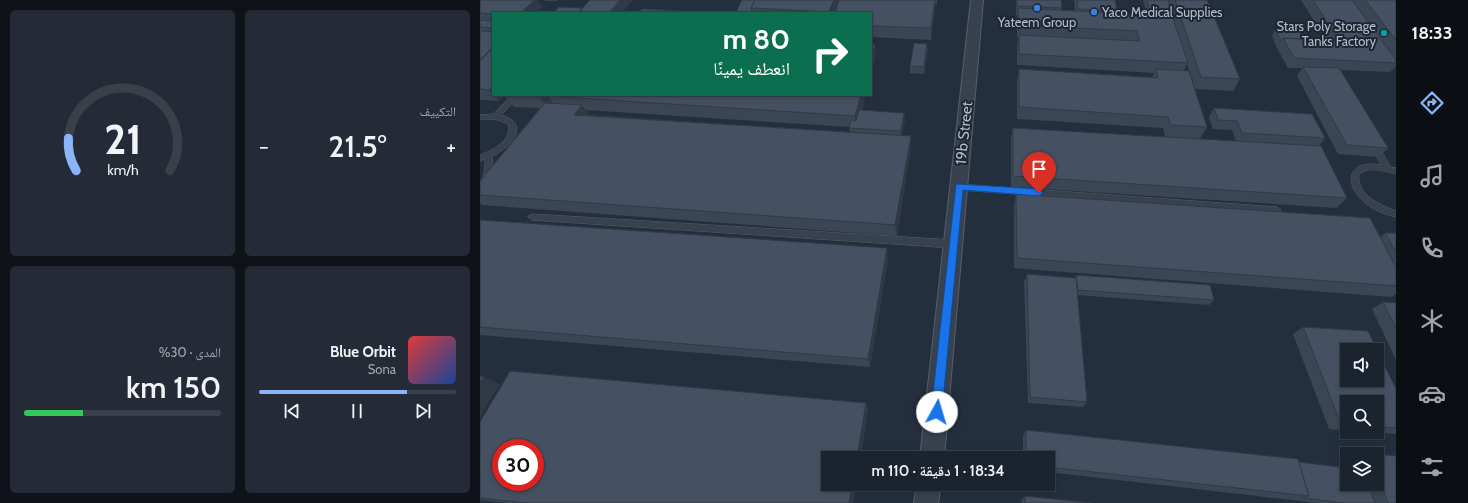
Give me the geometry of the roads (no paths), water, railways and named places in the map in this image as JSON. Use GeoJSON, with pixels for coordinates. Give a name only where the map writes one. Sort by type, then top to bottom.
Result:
{"type":"FeatureCollection","features":[{"type":"Feature","properties":{"kind":"street","name":"19b Street"},"geometry":{"type":"LineString","coordinates":[[933,451],[977,0]]}},
{"type":"Feature","properties":{"kind":"street"},"geometry":{"type":"LineString","coordinates":[[926,503],[929,491]]}},
{"type":"Feature","properties":{"kind":"street"},"geometry":{"type":"LineString","coordinates":[[930,491],[931,503]]}},
{"type":"Feature","properties":{"kind":"lane"},"geometry":{"type":"LineString","coordinates":[[495,117],[515,96]]}},
{"type":"Feature","properties":{"kind":"lane"},"geometry":{"type":"LineString","coordinates":[[480,117],[495,117],[510,120],[514,128],[510,139],[504,145],[480,158]]}},
{"type":"Feature","properties":{"kind":"lane"},"geometry":{"type":"LineString","coordinates":[[1369,136],[1387,168]]}},
{"type":"Feature","properties":{"kind":"lane"},"geometry":{"type":"LineString","coordinates":[[480,193],[490,175],[488,155]]}},
{"type":"Feature","properties":{"kind":"lane"},"geometry":{"type":"LineString","coordinates":[[1396,171],[1387,168],[1366,167],[1359,169],[1354,174],[1353,180],[1357,191],[1368,202],[1378,208],[1396,214]]}},
{"type":"Feature","properties":{"kind":"lane"},"geometry":{"type":"LineString","coordinates":[[959,187],[1277,210]]}},
{"type":"Feature","properties":{"kind":"lane"},"geometry":{"type":"LineString","coordinates":[[532,217],[953,244]]}},
{"type":"Feature","properties":{"kind":"place","name":"Yateem Group"},"geometry":{"type":"Point","coordinates":[1037,8]}},
{"type":"Feature","properties":{"kind":"place","name":"Yaco Medical Supplies"},"geometry":{"type":"Point","coordinates":[1094,12]}},
{"type":"Feature","properties":{"kind":"place","name":"Stars Poly Storage Tanks Factory"},"geometry":{"type":"Point","coordinates":[1384,33]}}]}
